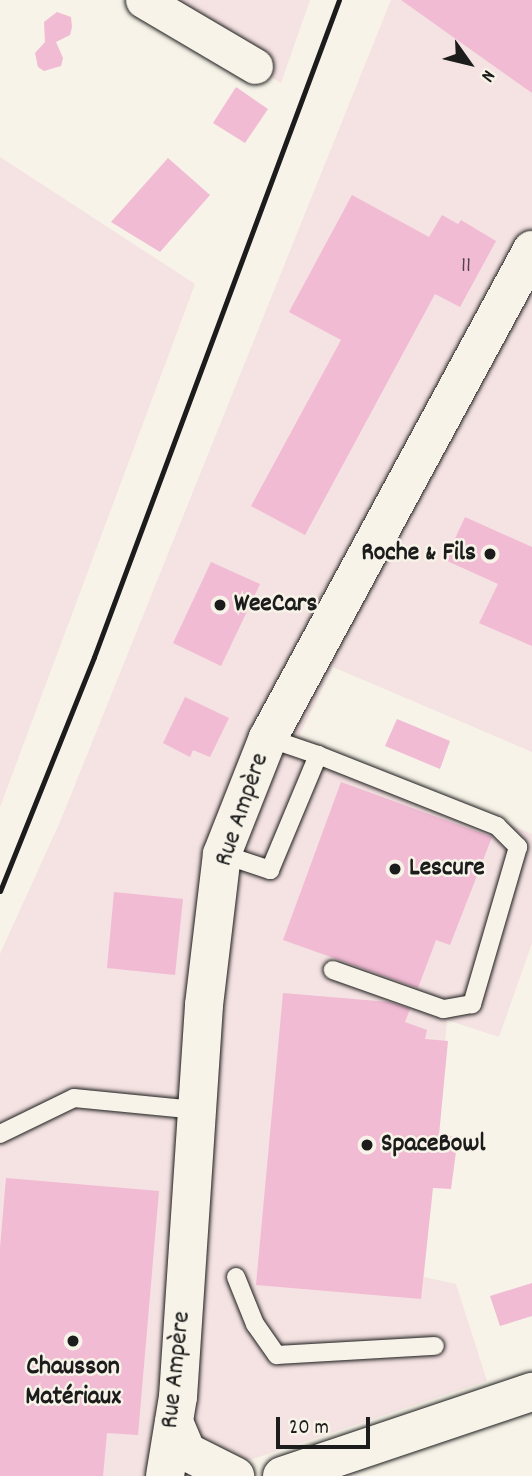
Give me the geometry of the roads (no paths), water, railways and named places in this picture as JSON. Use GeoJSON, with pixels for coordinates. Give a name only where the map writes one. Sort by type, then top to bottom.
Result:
{"type":"FeatureCollection","features":[{"type":"Feature","properties":{"kind":"main road","name":"Rue Ampère"},"geometry":{"type":"LineString","coordinates":[[164,1476],[174,1422],[204,1005],[222,854],[268,738],[532,250]]}},
{"type":"Feature","properties":{"kind":"main road"},"geometry":{"type":"LineString","coordinates":[[282,1476],[532,1392]]}},
{"type":"Feature","properties":{"kind":"main road"},"geometry":{"type":"LineString","coordinates":[[174,1422],[187,1452],[235,1476]]}},
{"type":"Feature","properties":{"kind":"street"},"geometry":{"type":"LineString","coordinates":[[143,0],[255,66]]}},
{"type":"Feature","properties":{"kind":"lane"},"geometry":{"type":"LineString","coordinates":[[268,738],[497,826],[518,847],[472,1004],[443,1009],[333,970]]}},
{"type":"Feature","properties":{"kind":"lane"},"geometry":{"type":"LineString","coordinates":[[222,854],[270,870],[318,755]]}},
{"type":"Feature","properties":{"kind":"lane"},"geometry":{"type":"LineString","coordinates":[[0,1134],[74,1098],[197,1110]]}},
{"type":"Feature","properties":{"kind":"lane"},"geometry":{"type":"LineString","coordinates":[[236,1277],[255,1324],[277,1355],[435,1346]]}},
{"type":"Feature","properties":{"kind":"railway"},"geometry":{"type":"LineString","coordinates":[[0,891],[94,657],[339,0]]}},
{"type":"Feature","properties":{"kind":"place","name":"Roche & Fils"},"geometry":{"type":"Point","coordinates":[490,554]}},
{"type":"Feature","properties":{"kind":"place","name":"WeeCars"},"geometry":{"type":"Point","coordinates":[220,605]}},
{"type":"Feature","properties":{"kind":"place","name":"Lescure"},"geometry":{"type":"Point","coordinates":[395,869]}},
{"type":"Feature","properties":{"kind":"place","name":"SpaceBowl"},"geometry":{"type":"Point","coordinates":[367,1145]}},
{"type":"Feature","properties":{"kind":"place","name":"Chausson Matériaux"},"geometry":{"type":"Point","coordinates":[73,1341]}}]}
